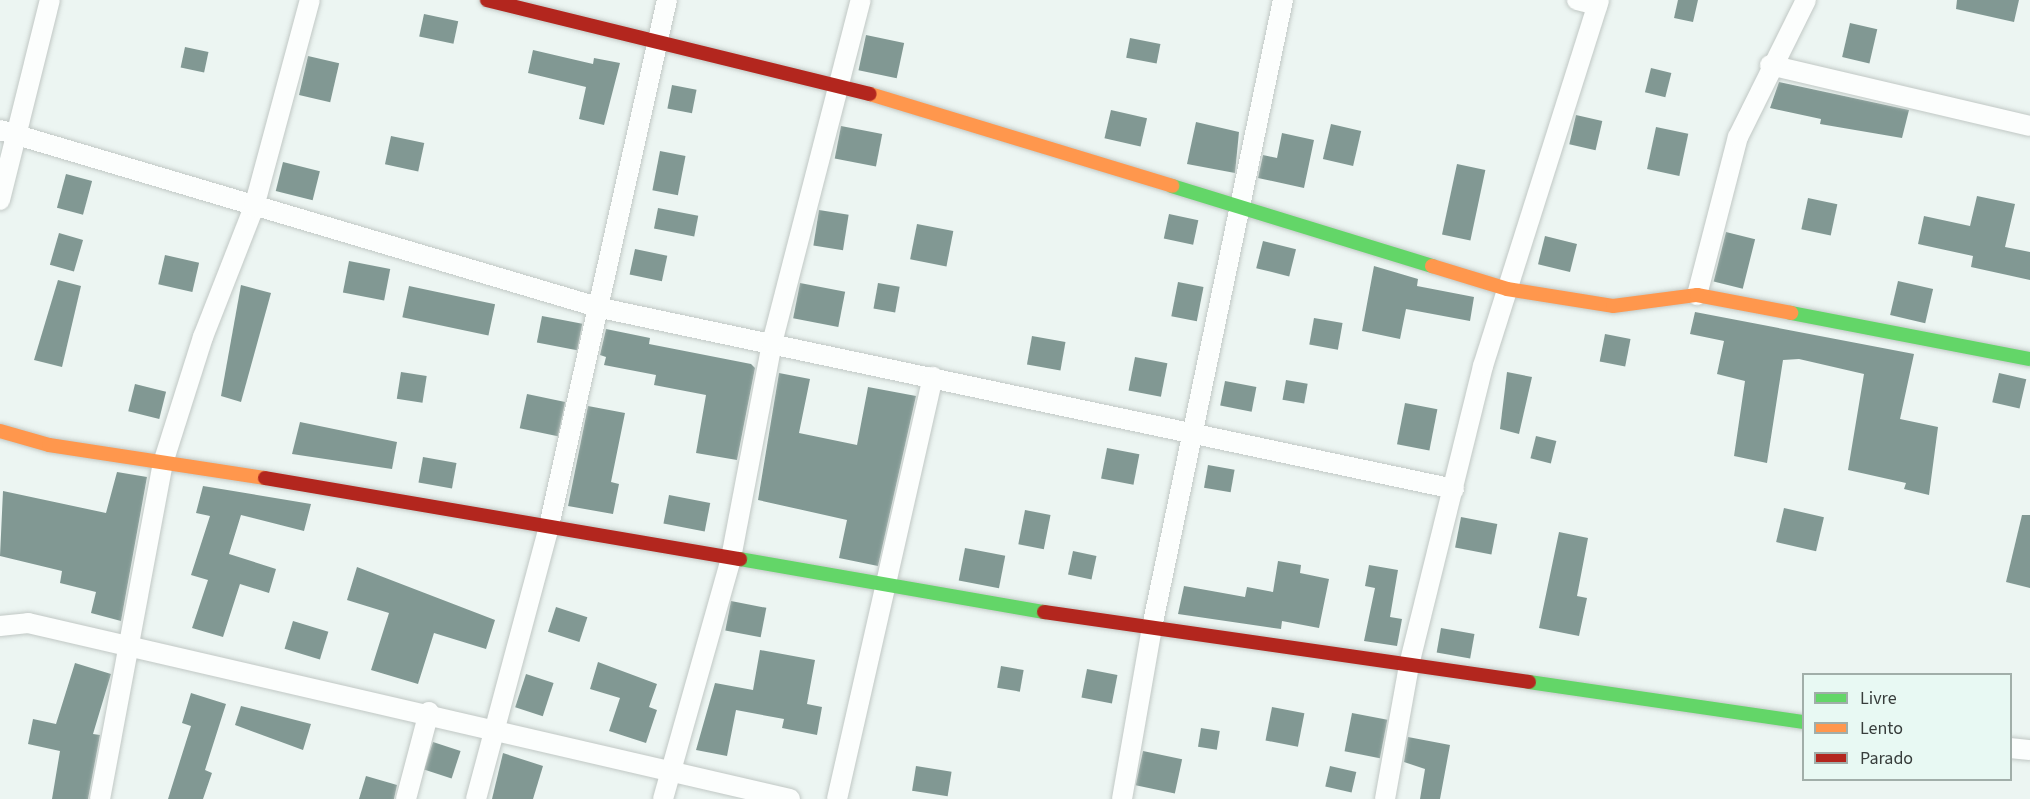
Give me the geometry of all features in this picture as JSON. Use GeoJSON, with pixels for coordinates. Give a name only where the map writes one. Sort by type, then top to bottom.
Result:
{"type":"FeatureCollection","features":[{"type":"Feature","properties":{"kind":"street"},"geometry":{"type":"LineString","coordinates":[[0,200],[8,132],[50,0]]}},
{"type":"Feature","properties":{"kind":"street"},"geometry":{"type":"LineString","coordinates":[[100,799],[125,645],[162,463],[203,337],[254,207],[310,0]]}},
{"type":"Feature","properties":{"kind":"street"},"geometry":{"type":"LineString","coordinates":[[487,0],[658,38],[840,86],[1507,289],[1613,306],[1697,295],[2030,359]]}},
{"type":"Feature","properties":{"kind":"street"},"geometry":{"type":"LineString","coordinates":[[476,799],[492,728],[549,526],[601,308],[667,0]]}},
{"type":"Feature","properties":{"kind":"street"},"geometry":{"type":"LineString","coordinates":[[663,799],[731,558],[772,344],[861,0]]}},
{"type":"Feature","properties":{"kind":"street"},"geometry":{"type":"LineString","coordinates":[[1122,799],[1152,627],[1282,0]]}},
{"type":"Feature","properties":{"kind":"street"},"geometry":{"type":"LineString","coordinates":[[1385,799],[1409,665],[1507,289],[1598,3],[1577,0]]}},
{"type":"Feature","properties":{"kind":"street"},"geometry":{"type":"LineString","coordinates":[[1697,295],[1738,136],[1770,64],[1806,0]]}},
{"type":"Feature","properties":{"kind":"street"},"geometry":{"type":"LineString","coordinates":[[1770,64],[2030,126]]}},
{"type":"Feature","properties":{"kind":"street"},"geometry":{"type":"LineString","coordinates":[[8,132],[254,207],[601,308],[1194,431],[1454,489]]}},
{"type":"Feature","properties":{"kind":"street"},"geometry":{"type":"LineString","coordinates":[[837,799],[884,584],[933,377]]}},
{"type":"Feature","properties":{"kind":"street"},"geometry":{"type":"LineString","coordinates":[[0,431],[49,445],[549,526],[884,584],[1152,627],[1802,722]]}},
{"type":"Feature","properties":{"kind":"street"},"geometry":{"type":"LineString","coordinates":[[0,626],[28,623],[429,712],[790,799]]}},
{"type":"Feature","properties":{"kind":"street"},"geometry":{"type":"LineString","coordinates":[[406,799],[429,712]]}},
{"type":"Feature","properties":{"kind":"street"},"geometry":{"type":"LineString","coordinates":[[2012,748],[2030,750]]}},
{"type":"Feature","properties":{"kind":"building"},"geometry":{"type":"Polygon","coordinates":[[[1678,0],[1698,0],[1693,22],[1674,18],[1678,0]]]}},
{"type":"Feature","properties":{"kind":"building"},"geometry":{"type":"Polygon","coordinates":[[[1957,0],[2019,0],[2014,22],[1956,9],[1957,0]]]}},
{"type":"Feature","properties":{"kind":"building"},"geometry":{"type":"Polygon","coordinates":[[[424,14],[458,21],[453,44],[419,36],[424,14]]]}},
{"type":"Feature","properties":{"kind":"building"},"geometry":{"type":"Polygon","coordinates":[[[1850,23],[1877,29],[1869,63],[1842,57],[1850,23]]]}},
{"type":"Feature","properties":{"kind":"building"},"geometry":{"type":"Polygon","coordinates":[[[866,35],[904,43],[897,78],[859,70],[866,35]]]}},
{"type":"Feature","properties":{"kind":"building"},"geometry":{"type":"Polygon","coordinates":[[[1130,38],[1160,44],[1157,64],[1126,58],[1130,38]]]}},
{"type":"Feature","properties":{"kind":"building"},"geometry":{"type":"Polygon","coordinates":[[[185,47],[208,52],[204,73],[181,68],[185,47]]]}},
{"type":"Feature","properties":{"kind":"building"},"geometry":{"type":"Polygon","coordinates":[[[533,50],[593,64],[594,58],[620,63],[604,125],[579,119],[586,87],[528,73],[533,50]]]}},
{"type":"Feature","properties":{"kind":"building"},"geometry":{"type":"Polygon","coordinates":[[[308,56],[339,63],[330,102],[299,95],[308,56]]]}},
{"type":"Feature","properties":{"kind":"building"},"geometry":{"type":"Polygon","coordinates":[[[1651,68],[1671,73],[1665,97],[1645,92],[1651,68]]]}},
{"type":"Feature","properties":{"kind":"building"},"geometry":{"type":"Polygon","coordinates":[[[1779,82],[1909,110],[1902,138],[1820,124],[1821,119],[1770,108],[1779,82]]]}},
{"type":"Feature","properties":{"kind":"building"},"geometry":{"type":"Polygon","coordinates":[[[672,85],[697,90],[692,113],[667,109],[672,85]]]}},
{"type":"Feature","properties":{"kind":"building"},"geometry":{"type":"Polygon","coordinates":[[[1111,110],[1147,118],[1141,147],[1104,138],[1111,110]]]}},
{"type":"Feature","properties":{"kind":"building"},"geometry":{"type":"Polygon","coordinates":[[[1576,115],[1602,121],[1596,150],[1569,144],[1576,115]]]}},
{"type":"Feature","properties":{"kind":"building"},"geometry":{"type":"Polygon","coordinates":[[[1196,122],[1239,132],[1235,173],[1187,164],[1196,122]]]}},
{"type":"Feature","properties":{"kind":"building"},"geometry":{"type":"Polygon","coordinates":[[[1331,124],[1361,131],[1353,166],[1323,159],[1331,124]]]}},
{"type":"Feature","properties":{"kind":"building"},"geometry":{"type":"Polygon","coordinates":[[[841,126],[882,134],[876,166],[835,158],[841,126]]]}},
{"type":"Feature","properties":{"kind":"building"},"geometry":{"type":"Polygon","coordinates":[[[1656,127],[1688,134],[1679,176],[1647,169],[1656,127]]]}},
{"type":"Feature","properties":{"kind":"building"},"geometry":{"type":"Polygon","coordinates":[[[1282,133],[1314,140],[1304,188],[1258,178],[1263,155],[1277,158],[1282,133]]]}},
{"type":"Feature","properties":{"kind":"building"},"geometry":{"type":"Polygon","coordinates":[[[391,136],[424,143],[418,171],[385,164],[391,136]]]}},
{"type":"Feature","properties":{"kind":"building"},"geometry":{"type":"Polygon","coordinates":[[[660,151],[686,156],[678,195],[652,190],[660,151]]]}},
{"type":"Feature","properties":{"kind":"building"},"geometry":{"type":"Polygon","coordinates":[[[283,162],[320,171],[313,200],[276,191],[283,162]]]}},
{"type":"Feature","properties":{"kind":"building"},"geometry":{"type":"Polygon","coordinates":[[[1457,164],[1485,170],[1470,240],[1442,234],[1457,164]]]}},
{"type":"Feature","properties":{"kind":"building"},"geometry":{"type":"Polygon","coordinates":[[[66,174],[92,181],[83,215],[57,208],[66,174]]]}},
{"type":"Feature","properties":{"kind":"building"},"geometry":{"type":"Polygon","coordinates":[[[1977,196],[2015,204],[2005,247],[2030,252],[2030,280],[1971,267],[1973,256],[1918,244],[1924,216],[1970,226],[1977,196]]]}},
{"type":"Feature","properties":{"kind":"building"},"geometry":{"type":"Polygon","coordinates":[[[1808,198],[1837,204],[1831,236],[1801,229],[1808,198]]]}},
{"type":"Feature","properties":{"kind":"building"},"geometry":{"type":"Polygon","coordinates":[[[658,208],[698,216],[694,236],[654,229],[658,208]]]}},
{"type":"Feature","properties":{"kind":"building"},"geometry":{"type":"Polygon","coordinates":[[[819,210],[849,215],[843,250],[813,246],[819,210]]]}},
{"type":"Feature","properties":{"kind":"building"},"geometry":{"type":"Polygon","coordinates":[[[1169,214],[1198,220],[1193,245],[1164,238],[1169,214]]]}},
{"type":"Feature","properties":{"kind":"building"},"geometry":{"type":"Polygon","coordinates":[[[917,224],[953,231],[946,266],[910,259],[917,224]]]}},
{"type":"Feature","properties":{"kind":"building"},"geometry":{"type":"Polygon","coordinates":[[[1726,232],[1755,239],[1743,289],[1714,281],[1726,232]]]}},
{"type":"Feature","properties":{"kind":"building"},"geometry":{"type":"Polygon","coordinates":[[[59,233],[83,240],[74,272],[50,265],[59,233]]]}},
{"type":"Feature","properties":{"kind":"building"},"geometry":{"type":"Polygon","coordinates":[[[1545,236],[1577,244],[1570,272],[1538,264],[1545,236]]]}},
{"type":"Feature","properties":{"kind":"building"},"geometry":{"type":"Polygon","coordinates":[[[1263,241],[1296,249],[1289,276],[1256,268],[1263,241]]]}},
{"type":"Feature","properties":{"kind":"building"},"geometry":{"type":"Polygon","coordinates":[[[635,249],[667,256],[662,281],[630,274],[635,249]]]}},
{"type":"Feature","properties":{"kind":"building"},"geometry":{"type":"Polygon","coordinates":[[[165,255],[199,263],[192,292],[158,284],[165,255]]]}},
{"type":"Feature","properties":{"kind":"building"},"geometry":{"type":"Polygon","coordinates":[[[349,261],[390,269],[384,300],[343,292],[349,261]]]}},
{"type":"Feature","properties":{"kind":"building"},"geometry":{"type":"Polygon","coordinates":[[[1374,266],[1418,279],[1417,286],[1474,297],[1470,321],[1406,309],[1400,339],[1362,331],[1374,266]]]}},
{"type":"Feature","properties":{"kind":"building"},"geometry":{"type":"Polygon","coordinates":[[[58,280],[81,286],[62,367],[34,360],[58,280]]]}},
{"type":"Feature","properties":{"kind":"building"},"geometry":{"type":"Polygon","coordinates":[[[1898,281],[1933,289],[1925,323],[1890,315],[1898,281]]]}},
{"type":"Feature","properties":{"kind":"building"},"geometry":{"type":"Polygon","coordinates":[[[1178,282],[1204,287],[1197,321],[1171,316],[1178,282]]]}},
{"type":"Feature","properties":{"kind":"building"},"geometry":{"type":"Polygon","coordinates":[[[800,283],[845,292],[838,327],[793,318],[800,283]]]}},
{"type":"Feature","properties":{"kind":"building"},"geometry":{"type":"Polygon","coordinates":[[[878,283],[900,287],[895,312],[873,309],[878,283]]]}},
{"type":"Feature","properties":{"kind":"building"},"geometry":{"type":"Polygon","coordinates":[[[241,285],[271,293],[241,402],[221,396],[241,285]]]}},
{"type":"Feature","properties":{"kind":"building"},"geometry":{"type":"Polygon","coordinates":[[[409,286],[495,304],[488,336],[402,317],[409,286]]]}},
{"type":"Feature","properties":{"kind":"building"},"geometry":{"type":"Polygon","coordinates":[[[1695,312],[1914,354],[1900,419],[1938,427],[1929,495],[1904,489],[1906,483],[1848,470],[1864,374],[1799,359],[1783,360],[1767,463],[1734,456],[1745,381],[1717,374],[1724,341],[1690,334],[1695,312]]]}},
{"type":"Feature","properties":{"kind":"building"},"geometry":{"type":"Polygon","coordinates":[[[542,316],[582,324],[577,350],[537,343],[542,316]]]}},
{"type":"Feature","properties":{"kind":"building"},"geometry":{"type":"Polygon","coordinates":[[[1314,318],[1343,323],[1338,350],[1309,345],[1314,318]]]}},
{"type":"Feature","properties":{"kind":"building"},"geometry":{"type":"Polygon","coordinates":[[[606,329],[650,338],[649,344],[751,364],[755,368],[737,460],[696,453],[706,395],[654,385],[656,375],[604,365],[606,357],[600,355],[606,329]]]}},
{"type":"Feature","properties":{"kind":"building"},"geometry":{"type":"Polygon","coordinates":[[[1605,334],[1631,339],[1625,366],[1600,361],[1605,334]]]}},
{"type":"Feature","properties":{"kind":"building"},"geometry":{"type":"Polygon","coordinates":[[[1032,336],[1065,342],[1060,370],[1027,365],[1032,336]]]}},
{"type":"Feature","properties":{"kind":"building"},"geometry":{"type":"Polygon","coordinates":[[[1135,357],[1167,363],[1161,397],[1129,390],[1135,357]]]}},
{"type":"Feature","properties":{"kind":"building"},"geometry":{"type":"Polygon","coordinates":[[[401,372],[427,376],[422,403],[397,399],[401,372]]]}},
{"type":"Feature","properties":{"kind":"building"},"geometry":{"type":"Polygon","coordinates":[[[1507,372],[1532,377],[1519,434],[1500,429],[1507,372]]]}},
{"type":"Feature","properties":{"kind":"building"},"geometry":{"type":"Polygon","coordinates":[[[779,373],[810,379],[799,433],[857,445],[868,387],[916,396],[878,566],[839,558],[847,520],[758,500],[779,373]]]}},
{"type":"Feature","properties":{"kind":"building"},"geometry":{"type":"Polygon","coordinates":[[[1999,373],[2026,379],[2020,409],[1992,402],[1999,373]]]}},
{"type":"Feature","properties":{"kind":"building"},"geometry":{"type":"Polygon","coordinates":[[[1286,380],[1308,384],[1304,404],[1283,400],[1286,380]]]}},
{"type":"Feature","properties":{"kind":"building"},"geometry":{"type":"Polygon","coordinates":[[[1225,381],[1256,387],[1252,412],[1220,406],[1225,381]]]}},
{"type":"Feature","properties":{"kind":"building"},"geometry":{"type":"Polygon","coordinates":[[[135,384],[166,392],[159,419],[128,411],[135,384]]]}},
{"type":"Feature","properties":{"kind":"building"},"geometry":{"type":"Polygon","coordinates":[[[527,394],[565,402],[558,436],[520,428],[527,394]]]}},
{"type":"Feature","properties":{"kind":"building"},"geometry":{"type":"Polygon","coordinates":[[[1405,403],[1437,409],[1429,451],[1397,444],[1405,403]]]}},
{"type":"Feature","properties":{"kind":"building"},"geometry":{"type":"Polygon","coordinates":[[[588,406],[625,413],[611,482],[619,484],[613,514],[568,506],[588,406]]]}},
{"type":"Feature","properties":{"kind":"building"},"geometry":{"type":"Polygon","coordinates":[[[300,422],[397,442],[392,469],[292,454],[300,422]]]}},
{"type":"Feature","properties":{"kind":"building"},"geometry":{"type":"Polygon","coordinates":[[[1536,436],[1556,441],[1551,463],[1530,458],[1536,436]]]}},
{"type":"Feature","properties":{"kind":"building"},"geometry":{"type":"Polygon","coordinates":[[[1107,448],[1139,454],[1133,485],[1101,478],[1107,448]]]}},
{"type":"Feature","properties":{"kind":"building"},"geometry":{"type":"Polygon","coordinates":[[[423,457],[456,463],[452,489],[418,483],[423,457]]]}},
{"type":"Feature","properties":{"kind":"building"},"geometry":{"type":"Polygon","coordinates":[[[1208,465],[1235,470],[1231,492],[1204,488],[1208,465]]]}},
{"type":"Feature","properties":{"kind":"building"},"geometry":{"type":"Polygon","coordinates":[[[117,472],[147,477],[121,621],[91,613],[96,592],[60,583],[62,571],[0,556],[3,491],[106,513],[117,472]]]}},
{"type":"Feature","properties":{"kind":"building"},"geometry":{"type":"Polygon","coordinates":[[[203,486],[311,504],[304,531],[241,515],[229,554],[276,569],[269,593],[240,584],[223,637],[192,628],[208,580],[191,575],[210,516],[196,513],[203,486]]]}},
{"type":"Feature","properties":{"kind":"building"},"geometry":{"type":"Polygon","coordinates":[[[669,495],[710,503],[705,531],[663,523],[669,495]]]}},
{"type":"Feature","properties":{"kind":"building"},"geometry":{"type":"Polygon","coordinates":[[[1784,508],[1824,517],[1816,551],[1776,542],[1784,508]]]}},
{"type":"Feature","properties":{"kind":"building"},"geometry":{"type":"Polygon","coordinates":[[[1025,510],[1051,515],[1044,549],[1018,544],[1025,510]]]}},
{"type":"Feature","properties":{"kind":"building"},"geometry":{"type":"Polygon","coordinates":[[[2022,515],[2030,515],[2030,588],[2006,582],[2022,515]]]}},
{"type":"Feature","properties":{"kind":"building"},"geometry":{"type":"Polygon","coordinates":[[[1461,517],[1497,524],[1491,554],[1455,547],[1461,517]]]}},
{"type":"Feature","properties":{"kind":"building"},"geometry":{"type":"Polygon","coordinates":[[[1559,532],[1588,538],[1577,596],[1587,598],[1579,636],[1539,628],[1559,532]]]}},
{"type":"Feature","properties":{"kind":"building"},"geometry":{"type":"Polygon","coordinates":[[[965,548],[1005,556],[999,588],[959,580],[965,548]]]}},
{"type":"Feature","properties":{"kind":"building"},"geometry":{"type":"Polygon","coordinates":[[[1073,551],[1096,556],[1091,579],[1068,574],[1073,551]]]}},
{"type":"Feature","properties":{"kind":"building"},"geometry":{"type":"Polygon","coordinates":[[[1278,561],[1301,565],[1300,573],[1329,579],[1319,628],[1282,621],[1281,629],[1178,614],[1184,586],[1245,597],[1247,587],[1273,592],[1278,561]]]}},
{"type":"Feature","properties":{"kind":"building"},"geometry":{"type":"Polygon","coordinates":[[[1369,565],[1398,570],[1390,617],[1402,619],[1397,646],[1364,641],[1375,588],[1365,586],[1369,565]]]}},
{"type":"Feature","properties":{"kind":"building"},"geometry":{"type":"Polygon","coordinates":[[[357,567],[495,620],[486,649],[434,633],[418,684],[371,670],[389,613],[347,600],[357,567]]]}},
{"type":"Feature","properties":{"kind":"building"},"geometry":{"type":"Polygon","coordinates":[[[731,601],[766,608],[761,637],[725,630],[731,601]]]}},
{"type":"Feature","properties":{"kind":"building"},"geometry":{"type":"Polygon","coordinates":[[[556,607],[587,617],[579,642],[548,632],[556,607]]]}},
{"type":"Feature","properties":{"kind":"building"},"geometry":{"type":"Polygon","coordinates":[[[293,621],[328,632],[320,660],[285,649],[293,621]]]}},
{"type":"Feature","properties":{"kind":"building"},"geometry":{"type":"Polygon","coordinates":[[[1441,628],[1474,634],[1470,659],[1437,653],[1441,628]]]}},
{"type":"Feature","properties":{"kind":"building"},"geometry":{"type":"Polygon","coordinates":[[[760,650],[815,660],[807,704],[822,707],[817,735],[782,728],[784,719],[736,710],[727,756],[696,750],[715,683],[753,690],[760,650]]]}},
{"type":"Feature","properties":{"kind":"building"},"geometry":{"type":"Polygon","coordinates":[[[598,662],[657,684],[649,707],[657,710],[646,743],[609,731],[620,698],[590,689],[598,662]]]}},
{"type":"Feature","properties":{"kind":"building"},"geometry":{"type":"Polygon","coordinates":[[[75,663],[111,674],[93,734],[100,735],[88,799],[52,799],[60,751],[28,744],[33,719],[56,724],[75,663]]]}},
{"type":"Feature","properties":{"kind":"building"},"geometry":{"type":"Polygon","coordinates":[[[1001,666],[1024,670],[1020,692],[997,688],[1001,666]]]}},
{"type":"Feature","properties":{"kind":"building"},"geometry":{"type":"Polygon","coordinates":[[[1087,669],[1117,675],[1112,703],[1081,697],[1087,669]]]}},
{"type":"Feature","properties":{"kind":"building"},"geometry":{"type":"Polygon","coordinates":[[[526,674],[554,683],[543,716],[515,707],[526,674]]]}},
{"type":"Feature","properties":{"kind":"building"},"geometry":{"type":"Polygon","coordinates":[[[191,693],[226,704],[205,770],[212,773],[203,799],[168,799],[191,726],[182,723],[191,693]]]}},
{"type":"Feature","properties":{"kind":"building"},"geometry":{"type":"Polygon","coordinates":[[[241,706],[311,724],[303,750],[235,725],[241,706]]]}},
{"type":"Feature","properties":{"kind":"building"},"geometry":{"type":"Polygon","coordinates":[[[1272,707],[1304,713],[1298,747],[1266,740],[1272,707]]]}},
{"type":"Feature","properties":{"kind":"building"},"geometry":{"type":"Polygon","coordinates":[[[1352,713],[1387,720],[1380,758],[1345,751],[1352,713]]]}},
{"type":"Feature","properties":{"kind":"building"},"geometry":{"type":"Polygon","coordinates":[[[1201,728],[1220,731],[1217,750],[1198,747],[1201,728]]]}},
{"type":"Feature","properties":{"kind":"building"},"geometry":{"type":"Polygon","coordinates":[[[1408,737],[1450,745],[1440,799],[1420,799],[1425,769],[1404,762],[1408,737]]]}},
{"type":"Feature","properties":{"kind":"building"},"geometry":{"type":"Polygon","coordinates":[[[433,742],[461,751],[452,779],[424,770],[433,742]]]}},
{"type":"Feature","properties":{"kind":"building"},"geometry":{"type":"Polygon","coordinates":[[[1143,751],[1182,759],[1175,794],[1136,785],[1143,751]]]}},
{"type":"Feature","properties":{"kind":"building"},"geometry":{"type":"Polygon","coordinates":[[[503,753],[543,766],[533,799],[492,799],[503,753]]]}},
{"type":"Feature","properties":{"kind":"building"},"geometry":{"type":"Polygon","coordinates":[[[916,766],[952,772],[948,796],[912,791],[916,766]]]}},
{"type":"Feature","properties":{"kind":"building"},"geometry":{"type":"Polygon","coordinates":[[[1330,766],[1356,772],[1352,793],[1325,786],[1330,766]]]}},
{"type":"Feature","properties":{"kind":"building"},"geometry":{"type":"Polygon","coordinates":[[[366,776],[397,785],[394,799],[359,799],[366,776]]]}},
{"type":"Feature","properties":{"kind":"traffic: fast"},"geometry":{"type":"LineString","coordinates":[[1172,186],[1432,266]]}},
{"type":"Feature","properties":{"kind":"traffic: fast"},"geometry":{"type":"LineString","coordinates":[[1791,313],[2030,359]]}},
{"type":"Feature","properties":{"kind":"traffic: fast"},"geometry":{"type":"LineString","coordinates":[[740,559],[1044,612]]}},
{"type":"Feature","properties":{"kind":"traffic: fast"},"geometry":{"type":"LineString","coordinates":[[1529,682],[1802,722]]}},
{"type":"Feature","properties":{"kind":"traffic: slow"},"geometry":{"type":"LineString","coordinates":[[870,94],[1172,186]]}},
{"type":"Feature","properties":{"kind":"traffic: slow"},"geometry":{"type":"LineString","coordinates":[[1432,266],[1507,289],[1613,306],[1697,295],[1791,313]]}},
{"type":"Feature","properties":{"kind":"traffic: slow"},"geometry":{"type":"LineString","coordinates":[[0,431],[49,445],[265,478]]}},
{"type":"Feature","properties":{"kind":"traffic: jam"},"geometry":{"type":"LineString","coordinates":[[487,0],[870,94]]}},
{"type":"Feature","properties":{"kind":"traffic: jam"},"geometry":{"type":"LineString","coordinates":[[265,478],[740,559]]}},
{"type":"Feature","properties":{"kind":"traffic: jam"},"geometry":{"type":"LineString","coordinates":[[1044,612],[1529,682]]}}]}
